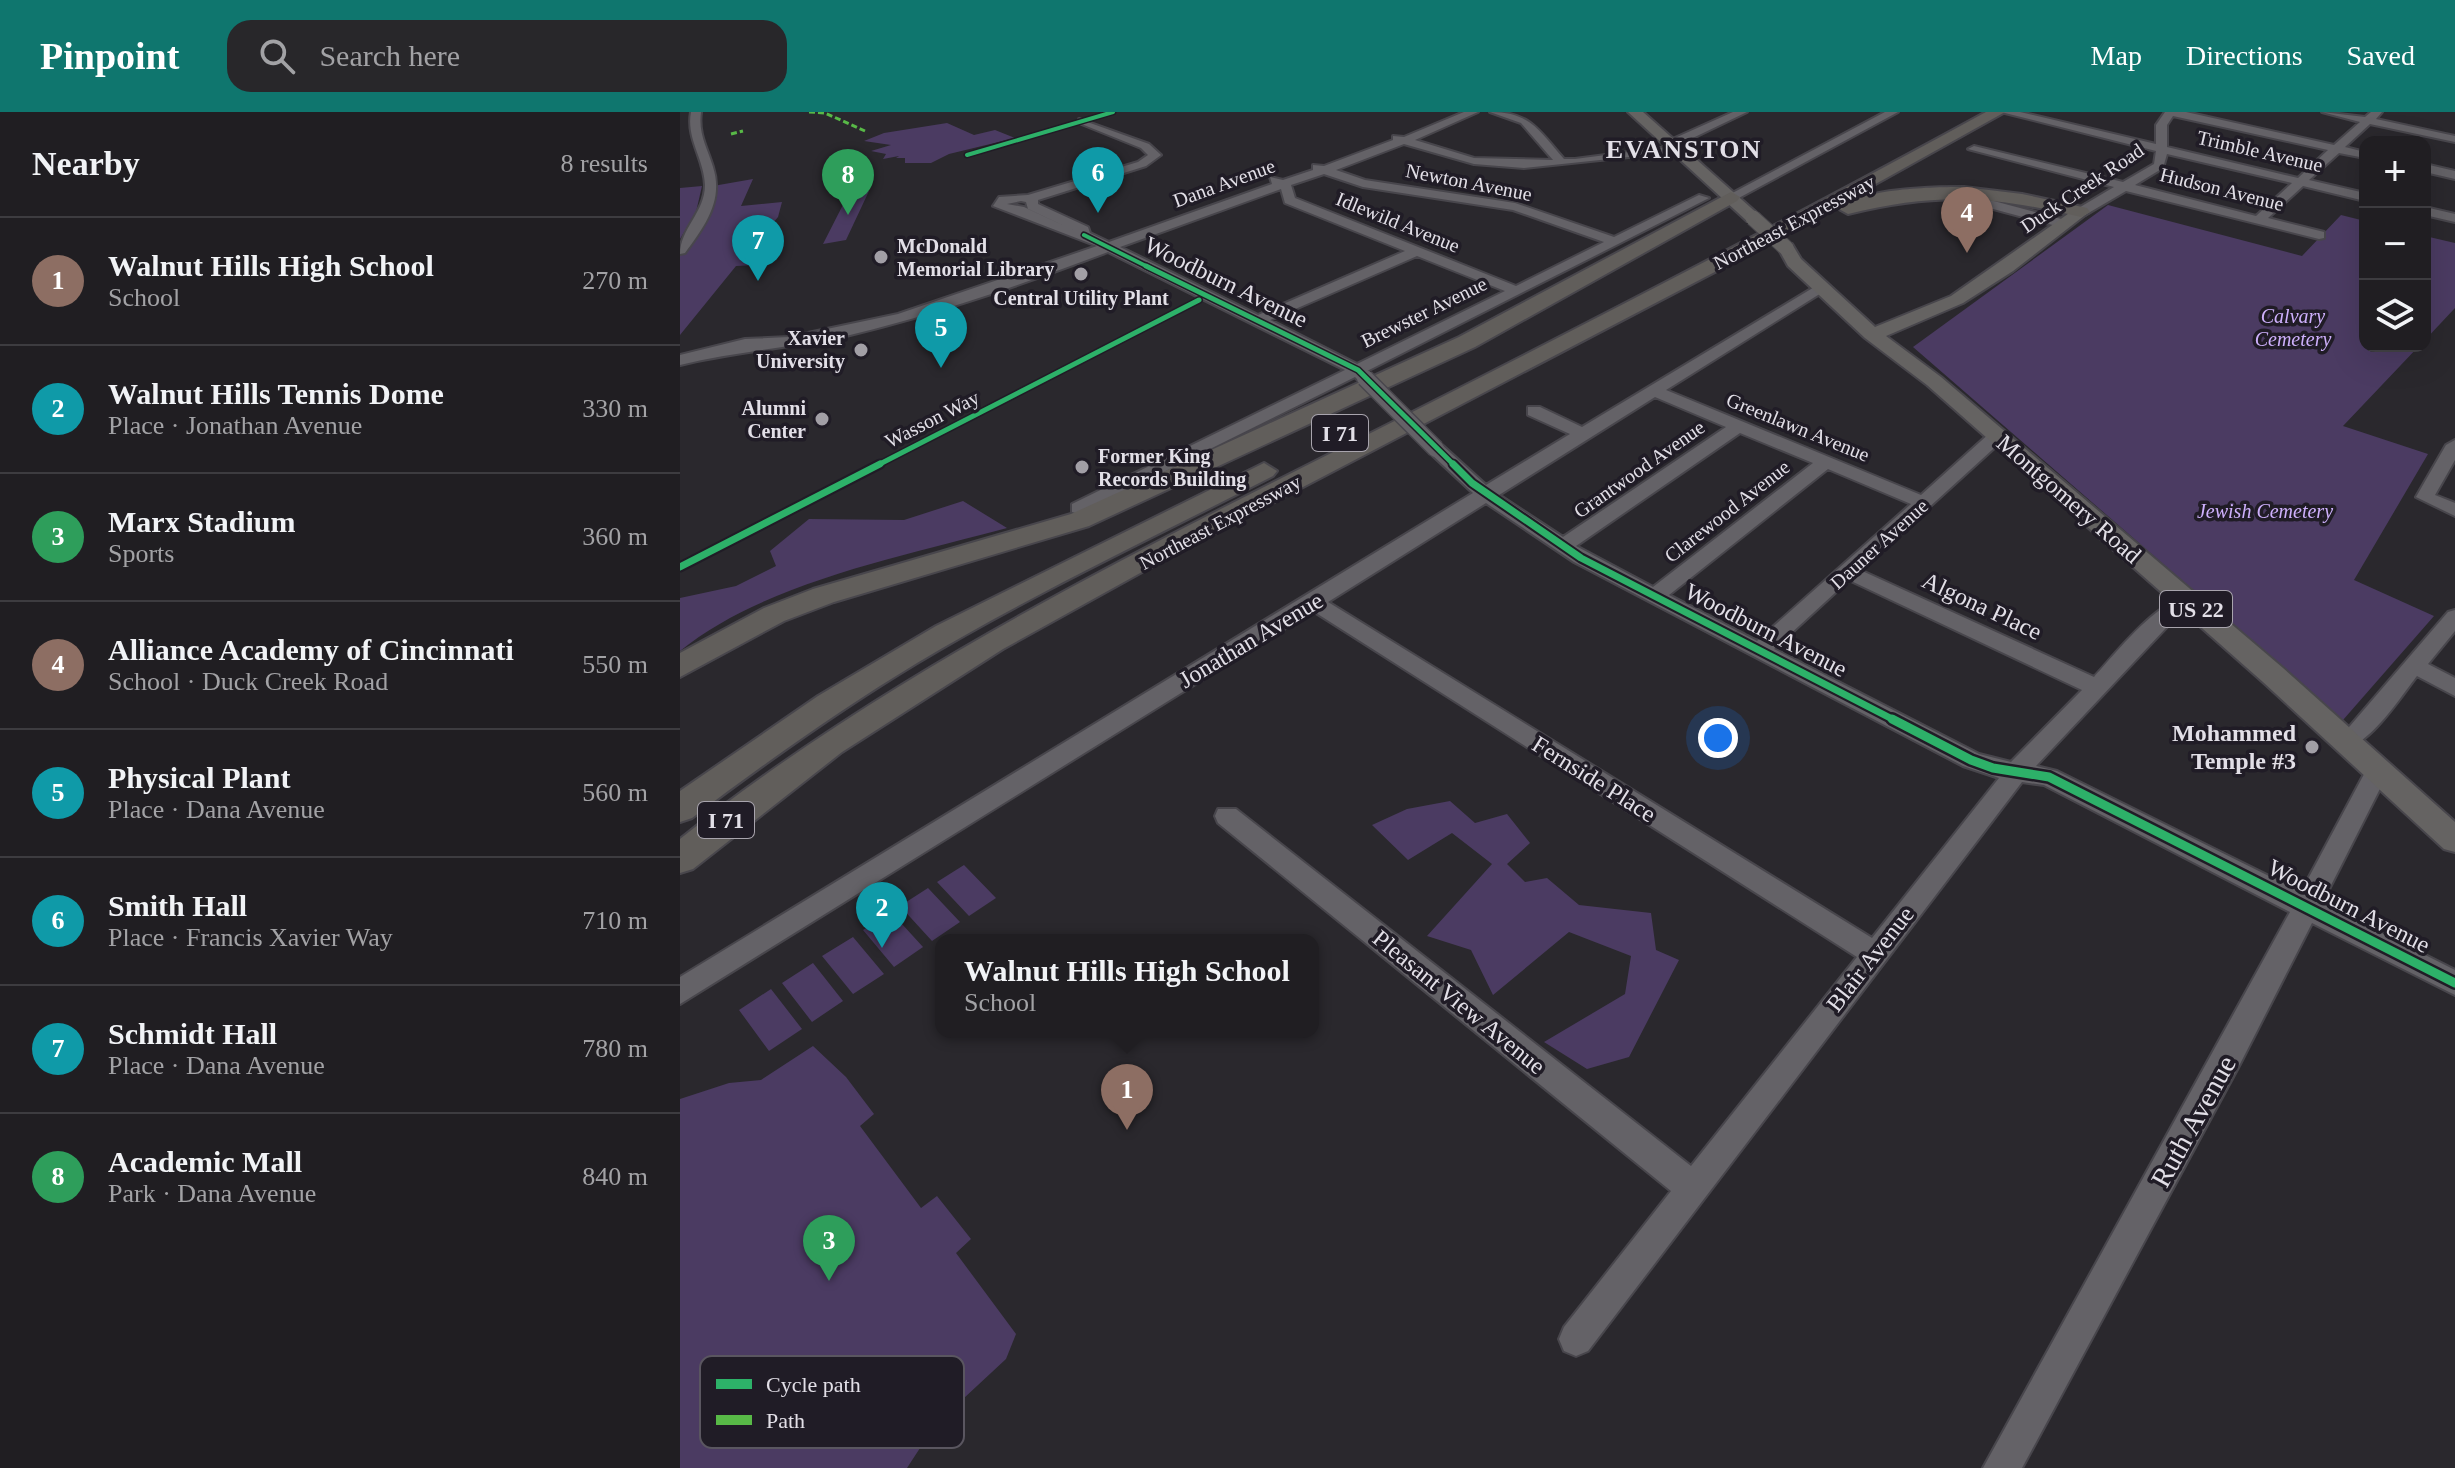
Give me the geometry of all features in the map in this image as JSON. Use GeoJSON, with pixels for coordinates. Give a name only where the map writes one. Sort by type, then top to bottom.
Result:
{"type":"FeatureCollection","features":[{"type":"Feature","properties":{"kind":"highway","name":"Northeast Expressway"},"geometry":{"type":"LineString","coordinates":[[680,809],[810,716],[985,611],[1817,193],[1966,112]]}},
{"type":"Feature","properties":{"kind":"highway","name":"Northeast Expressway"},"geometry":{"type":"LineString","coordinates":[[680,859],[773,783],[835,739],[965,659],[1225,518],[1781,241],[1997,112]]}},
{"type":"Feature","properties":{"kind":"highway"},"geometry":{"type":"LineString","coordinates":[[1781,241],[1881,199],[1931,191],[2009,195],[2081,212]]}},
{"type":"Feature","properties":{"kind":"highway"},"geometry":{"type":"LineString","coordinates":[[680,667],[734,633],[807,601],[872,579],[1028,538],[1094,513],[1467,342],[1739,205]]}},
{"type":"Feature","properties":{"kind":"main road","name":"Montgomery Road"},"geometry":{"type":"LineString","coordinates":[[1635,112],[1739,205],[1868,313],[1882,335]]}},
{"type":"Feature","properties":{"kind":"main road","name":"Duck Creek Road"},"geometry":{"type":"LineString","coordinates":[[1882,335],[1917,334],[1940,319],[1945,310],[2081,212]]}},
{"type":"Feature","properties":{"kind":"main road","name":"Montgomery Road"},"geometry":{"type":"LineString","coordinates":[[1781,241],[1794,262],[1821,287],[1882,335],[2455,840]]}},
{"type":"Feature","properties":{"kind":"main road"},"geometry":{"type":"LineString","coordinates":[[1868,313],[1894,320],[1910,319],[1967,295]]}},
{"type":"Feature","properties":{"kind":"street"},"geometry":{"type":"LineString","coordinates":[[680,250],[710,204],[713,186],[692,129],[696,112]]}},
{"type":"Feature","properties":{"kind":"street"},"geometry":{"type":"LineString","coordinates":[[1029,199],[1032,206],[1083,230],[1084,235],[1070,234],[1020,210],[999,206],[1013,197],[1029,199],[1142,164],[1155,155],[1145,146],[1083,121],[1113,112]]}},
{"type":"Feature","properties":{"kind":"street","name":"Dana Avenue"},"geometry":{"type":"LineString","coordinates":[[680,360],[732,347],[801,341],[894,319],[988,288],[1471,112]]}},
{"type":"Feature","properties":{"kind":"street"},"geometry":{"type":"LineString","coordinates":[[1495,112],[1525,121],[1561,163]]}},
{"type":"Feature","properties":{"kind":"street"},"geometry":{"type":"LineString","coordinates":[[1398,138],[1473,161],[1518,165],[1561,163],[1673,146],[1742,112]]}},
{"type":"Feature","properties":{"kind":"street"},"geometry":{"type":"LineString","coordinates":[[1739,205],[1893,112]]}},
{"type":"Feature","properties":{"kind":"street"},"geometry":{"type":"LineString","coordinates":[[2171,112],[2359,154]]}},
{"type":"Feature","properties":{"kind":"street","name":"Duck Creek Road"},"geometry":{"type":"LineString","coordinates":[[2081,212],[2159,166],[2163,160],[2159,148],[2160,128],[2171,112]]}},
{"type":"Feature","properties":{"kind":"street"},"geometry":{"type":"LineString","coordinates":[[2327,112],[2373,116],[2455,139]]}},
{"type":"Feature","properties":{"kind":"street","name":"Trimble Avenue"},"geometry":{"type":"LineString","coordinates":[[2011,113],[2359,196]]}},
{"type":"Feature","properties":{"kind":"street"},"geometry":{"type":"LineString","coordinates":[[2259,220],[2373,116]]}},
{"type":"Feature","properties":{"kind":"street","name":"Hudson Avenue"},"geometry":{"type":"LineString","coordinates":[[1974,149],[2319,235]]}},
{"type":"Feature","properties":{"kind":"street","name":"Newton Avenue"},"geometry":{"type":"LineString","coordinates":[[1318,167],[1363,183],[1515,207],[1616,242]]}},
{"type":"Feature","properties":{"kind":"street"},"geometry":{"type":"LineString","coordinates":[[2431,169],[2455,175]]}},
{"type":"Feature","properties":{"kind":"street","name":"Idlewild Avenue"},"geometry":{"type":"LineString","coordinates":[[1278,182],[1286,186],[1289,200],[1517,291]]}},
{"type":"Feature","properties":{"kind":"street","name":"Brewster Avenue"},"geometry":{"type":"LineString","coordinates":[[1079,508],[1362,374],[1517,291],[1703,198]]}},
{"type":"Feature","properties":{"kind":"street"},"geometry":{"type":"LineString","coordinates":[[1975,200],[2064,224]]}},
{"type":"Feature","properties":{"kind":"street"},"geometry":{"type":"LineString","coordinates":[[2431,212],[2455,218]]}},
{"type":"Feature","properties":{"kind":"street","name":"Woodburn Avenue"},"geometry":{"type":"LineString","coordinates":[[1084,235],[1362,374],[1485,494],[1563,546],[1971,760],[1993,768],[2049,777],[2455,983]]}},
{"type":"Feature","properties":{"kind":"street"},"geometry":{"type":"LineString","coordinates":[[1258,320],[1416,251]]}},
{"type":"Feature","properties":{"kind":"street","name":"Jonathan Avenue"},"geometry":{"type":"LineString","coordinates":[[680,992],[1821,287]]}},
{"type":"Feature","properties":{"kind":"street","name":"Greenlawn Avenue"},"geometry":{"type":"LineString","coordinates":[[1654,391],[1924,503]]}},
{"type":"Feature","properties":{"kind":"street"},"geometry":{"type":"LineString","coordinates":[[1534,411],[1583,434]]}},
{"type":"Feature","properties":{"kind":"street","name":"Grantwood Avenue"},"geometry":{"type":"LineString","coordinates":[[1563,546],[1738,426]]}},
{"type":"Feature","properties":{"kind":"street","name":"Dauner Avenue"},"geometry":{"type":"LineString","coordinates":[[1760,650],[1997,436]]}},
{"type":"Feature","properties":{"kind":"street"},"geometry":{"type":"LineString","coordinates":[[2455,445],[2425,497],[2455,510]]}},
{"type":"Feature","properties":{"kind":"street","name":"Clarewood Avenue"},"geometry":{"type":"LineString","coordinates":[[1655,596],[1826,462]]}},
{"type":"Feature","properties":{"kind":"street","name":"Algona Place"},"geometry":{"type":"LineString","coordinates":[[1848,572],[2095,687]]}},
{"type":"Feature","properties":{"kind":"street","name":"Fernside Place"},"geometry":{"type":"LineString","coordinates":[[1314,602],[1875,954]]}},
{"type":"Feature","properties":{"kind":"street","name":"Blair Avenue"},"geometry":{"type":"LineString","coordinates":[[1576,1339],[2018,770],[2174,607],[2189,603]]}},
{"type":"Feature","properties":{"kind":"street"},"geometry":{"type":"LineString","coordinates":[[2346,741],[2358,732],[2455,617]]}},
{"type":"Feature","properties":{"kind":"street"},"geometry":{"type":"LineString","coordinates":[[2415,666],[2455,688]]}},
{"type":"Feature","properties":{"kind":"street","name":"Ruth Avenue"},"geometry":{"type":"LineString","coordinates":[[2002,1468],[2230,1055],[2378,769]]}},
{"type":"Feature","properties":{"kind":"street","name":"Pleasant View Avenue"},"geometry":{"type":"LineString","coordinates":[[1227,816],[1692,1187]]}},
{"type":"Feature","properties":{"kind":"green space"},"geometry":{"type":"Polygon","coordinates":[[[947,123],[974,135],[995,130],[1015,138],[949,154],[931,163],[905,163],[905,158],[896,158],[899,156],[883,159],[886,154],[871,151],[891,145],[864,141],[884,133],[947,123]]]}},
{"type":"Feature","properties":{"kind":"green space"},"geometry":{"type":"Polygon","coordinates":[[[753,179],[741,206],[782,202],[778,217],[757,242],[774,242],[756,265],[736,266],[680,335],[680,250],[688,241],[713,186],[753,179]]]}},
{"type":"Feature","properties":{"kind":"green space"},"geometry":{"type":"Polygon","coordinates":[[[702,186],[696,212],[680,239],[680,188],[702,186]]]}},
{"type":"Feature","properties":{"kind":"green space"},"geometry":{"type":"Polygon","coordinates":[[[851,189],[869,191],[846,240],[823,244],[851,189]]]}},
{"type":"Feature","properties":{"kind":"green space","name":"Jewish Cemetery"},"geometry":{"type":"Polygon","coordinates":[[[2108,205],[2302,256],[2341,215],[2359,220],[2359,352],[2413,352],[2343,426],[2428,454],[2354,580],[2434,616],[2343,720],[1913,347],[2108,205]]]}},
{"type":"Feature","properties":{"kind":"green space"},"geometry":{"type":"Polygon","coordinates":[[[2431,237],[2455,243],[2455,308],[2431,334],[2431,237]]]}},
{"type":"Feature","properties":{"kind":"green space"},"geometry":{"type":"Polygon","coordinates":[[[963,501],[1007,528],[880,561],[793,590],[714,627],[680,651],[680,598],[736,586],[776,566],[770,551],[809,519],[904,520],[963,501]]]}},
{"type":"Feature","properties":{"kind":"green space"},"geometry":{"type":"Polygon","coordinates":[[[1450,801],[1475,823],[1507,814],[1530,843],[1507,864],[1525,882],[1547,878],[1579,905],[1651,913],[1656,950],[1679,960],[1629,1057],[1587,1069],[1544,1042],[1625,994],[1631,956],[1569,932],[1493,995],[1471,950],[1427,936],[1492,864],[1452,833],[1408,860],[1372,825],[1407,809],[1450,801]]]}},
{"type":"Feature","properties":{"kind":"green space"},"geometry":{"type":"Polygon","coordinates":[[[964,865],[996,898],[969,916],[937,882],[964,865]]]}},
{"type":"Feature","properties":{"kind":"green space"},"geometry":{"type":"Polygon","coordinates":[[[928,888],[960,922],[942,934],[935,934],[932,941],[900,906],[928,888]]]}},
{"type":"Feature","properties":{"kind":"green space"},"geometry":{"type":"Polygon","coordinates":[[[891,912],[923,947],[894,967],[863,930],[891,912]]]}},
{"type":"Feature","properties":{"kind":"green space"},"geometry":{"type":"Polygon","coordinates":[[[853,937],[884,974],[853,994],[822,956],[853,937]]]}},
{"type":"Feature","properties":{"kind":"green space"},"geometry":{"type":"Polygon","coordinates":[[[813,963],[843,1001],[812,1022],[782,983],[813,963]]]}},
{"type":"Feature","properties":{"kind":"green space"},"geometry":{"type":"Polygon","coordinates":[[[771,989],[802,1029],[769,1051],[739,1010],[771,989]]]}},
{"type":"Feature","properties":{"kind":"green space"},"geometry":{"type":"Polygon","coordinates":[[[813,1046],[846,1077],[874,1114],[860,1126],[921,1208],[937,1196],[971,1239],[956,1253],[1016,1334],[1006,1359],[964,1398],[964,1356],[700,1356],[700,1448],[920,1448],[907,1468],[680,1468],[680,1099],[729,1083],[761,1080],[813,1046]]]}},
{"type":"Feature","properties":{"kind":"marked path"},"geometry":{"type":"LineString","coordinates":[[809,112],[825,113],[865,131]]}},
{"type":"Feature","properties":{"kind":"marked path"},"geometry":{"type":"LineString","coordinates":[[731,134],[743,131]]}},
{"type":"Feature","properties":{"kind":"cycle path"},"geometry":{"type":"LineString","coordinates":[[967,155],[1113,112]]}},
{"type":"Feature","properties":{"kind":"cycle path"},"geometry":{"type":"LineString","coordinates":[[1084,235],[1358,370],[1472,483],[1581,558],[1971,760],[1993,768],[2049,777],[2455,983]]}},
{"type":"Feature","properties":{"kind":"cycle path","name":"Wasson Way"},"geometry":{"type":"LineString","coordinates":[[680,567],[1199,300]]}},
{"type":"Feature","properties":{"kind":"place","name":"Smith Hall"},"geometry":{"type":"Point","coordinates":[1098,213]}},
{"type":"Feature","properties":{"kind":"place","name":"Academic Mall"},"geometry":{"type":"Point","coordinates":[848,215]}},
{"type":"Feature","properties":{"kind":"place","name":"Alliance Academy of Cincinnati"},"geometry":{"type":"Point","coordinates":[1967,253]}},
{"type":"Feature","properties":{"kind":"place","name":"McDonald Memorial Library"},"geometry":{"type":"Point","coordinates":[881,257]}},
{"type":"Feature","properties":{"kind":"place","name":"Central Utility Plant"},"geometry":{"type":"Point","coordinates":[1081,274]}},
{"type":"Feature","properties":{"kind":"place","name":"Schmidt Hall"},"geometry":{"type":"Point","coordinates":[758,281]}},
{"type":"Feature","properties":{"kind":"place","name":"Xavier University"},"geometry":{"type":"Point","coordinates":[861,350]}},
{"type":"Feature","properties":{"kind":"place","name":"Physical Plant"},"geometry":{"type":"Point","coordinates":[941,368]}},
{"type":"Feature","properties":{"kind":"place","name":"Alumni Center"},"geometry":{"type":"Point","coordinates":[822,419]}},
{"type":"Feature","properties":{"kind":"place","name":"Former King Records Building"},"geometry":{"type":"Point","coordinates":[1082,467]}},
{"type":"Feature","properties":{"kind":"place","name":"Mohammed Temple #3"},"geometry":{"type":"Point","coordinates":[2312,747]}},
{"type":"Feature","properties":{"kind":"place","name":"Walnut Hills Tennis Dome"},"geometry":{"type":"Point","coordinates":[882,948]}},
{"type":"Feature","properties":{"kind":"place","name":"Walnut Hills High School"},"geometry":{"type":"Point","coordinates":[1127,1130]}},
{"type":"Feature","properties":{"kind":"place","name":"Marx Stadium"},"geometry":{"type":"Point","coordinates":[829,1281]}},
{"type":"Feature","properties":{"kind":"district","name":"EVANSTON"},"geometry":{"type":"Point","coordinates":[1684,149]}},
{"type":"Feature","properties":{"kind":"park label","name":"Calvary Cemetery"},"geometry":{"type":"Point","coordinates":[2293,328]}}]}
